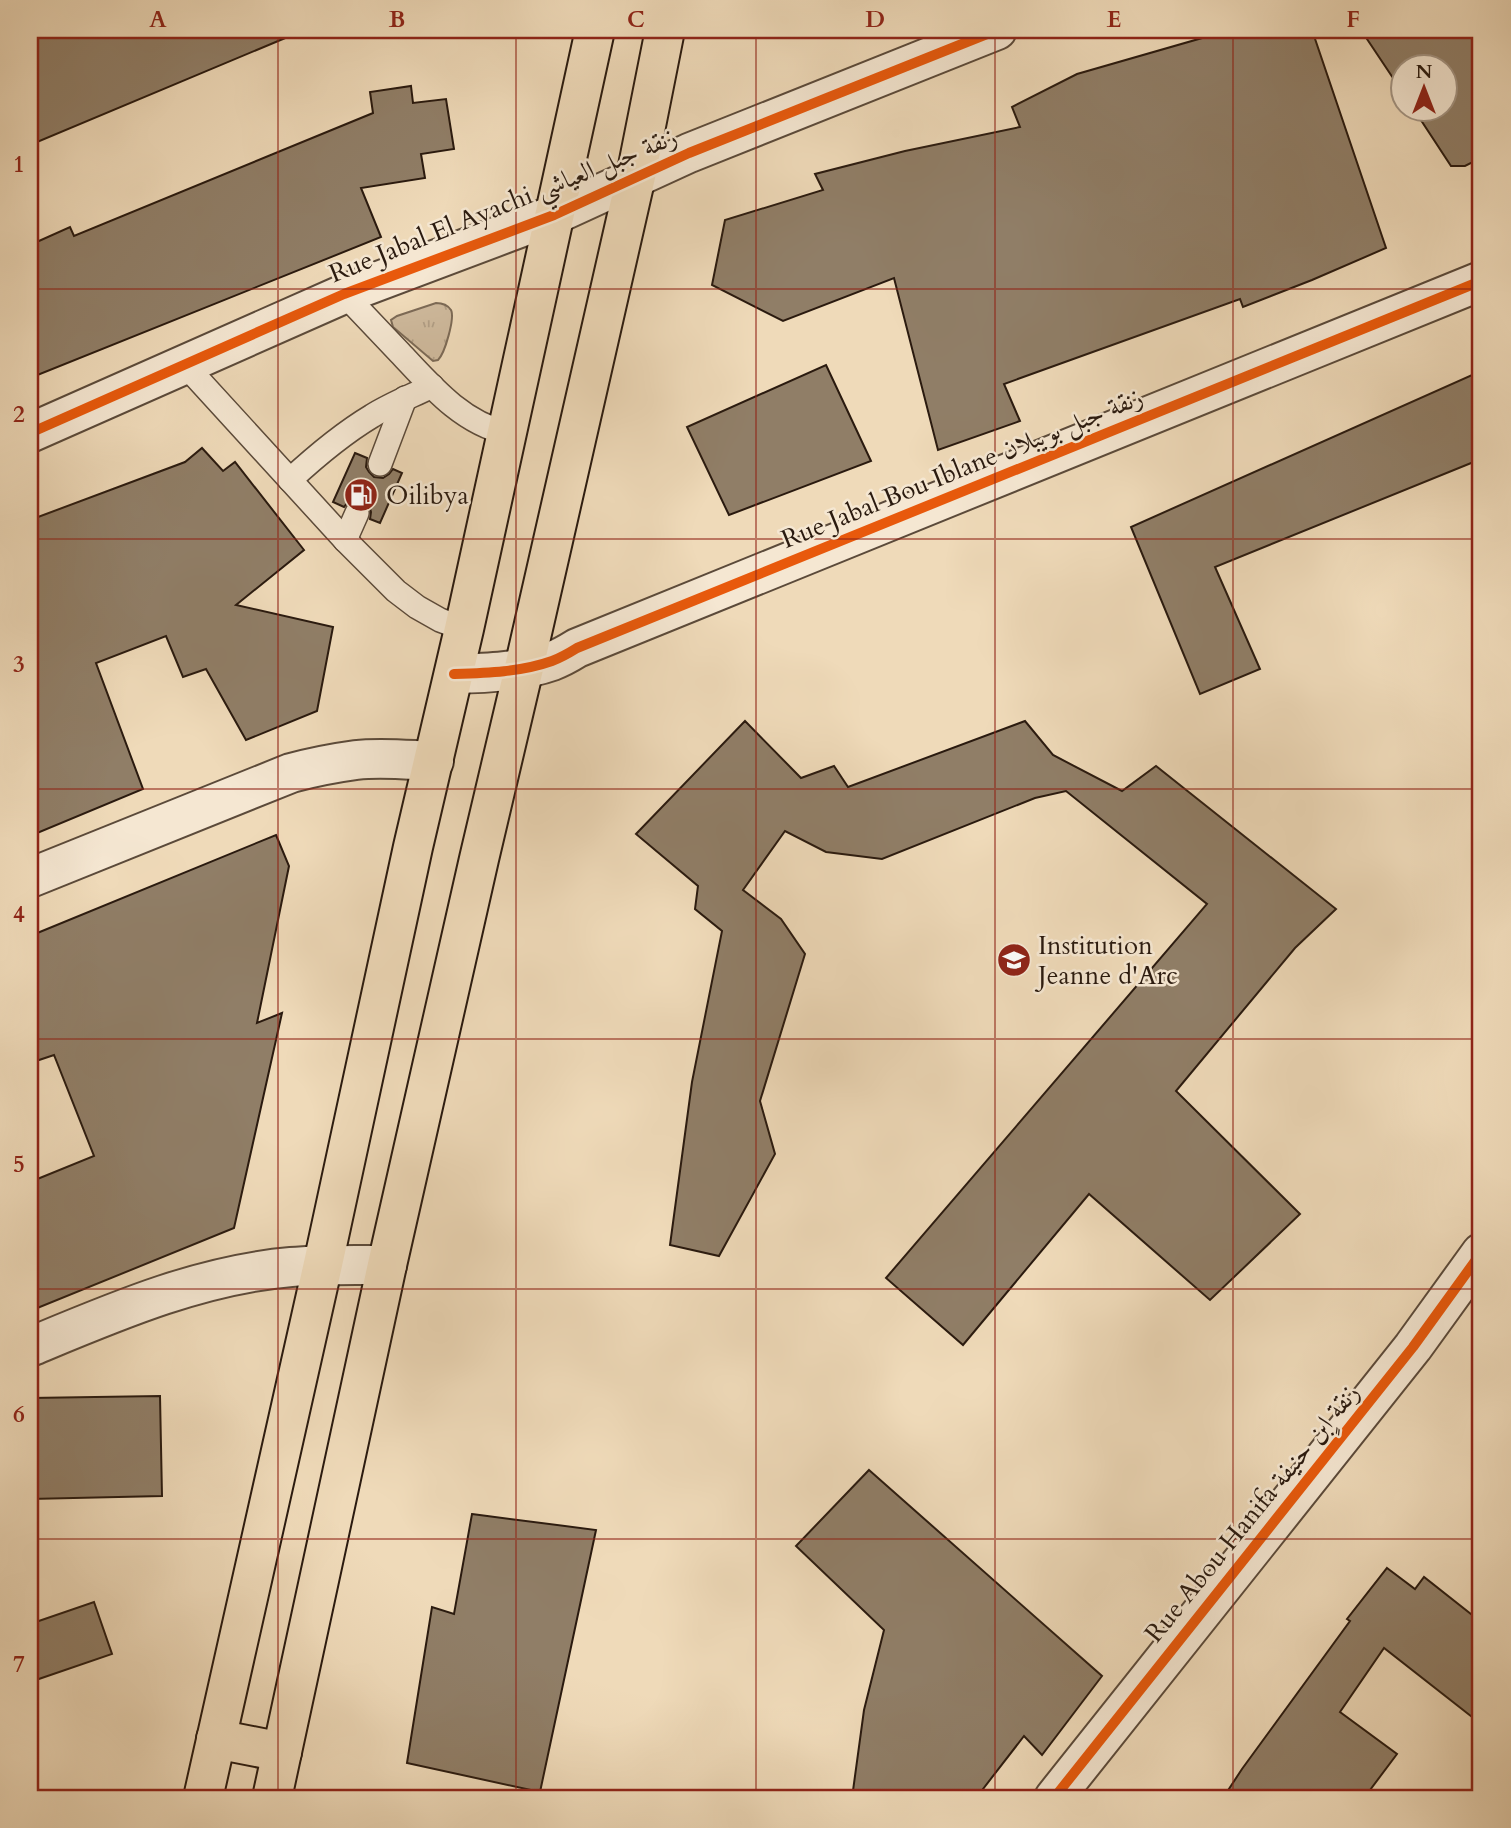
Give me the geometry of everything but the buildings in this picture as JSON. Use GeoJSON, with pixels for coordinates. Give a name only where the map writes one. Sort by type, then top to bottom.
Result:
{"type":"FeatureCollection","features":[{"type":"Feature","properties":{"kind":"main road"},"geometry":{"type":"LineString","coordinates":[[203,1798],[596,30]]}},
{"type":"Feature","properties":{"kind":"main road"},"geometry":{"type":"LineString","coordinates":[[272,1798],[387,1265],[636,176],[665,30]]}},
{"type":"Feature","properties":{"kind":"main road"},"geometry":{"type":"LineString","coordinates":[[216,1739],[282,1752]]}},
{"type":"Feature","properties":{"kind":"street","name":"Rue Jabal El Ayachi زنقة جبل العياشي"},"geometry":{"type":"LineString","coordinates":[[30,433],[344,295],[554,215],[689,153],[998,30]]}},
{"type":"Feature","properties":{"kind":"street","name":"Rue Jabal Bou Iblane زنقة جبل بويبلان"},"geometry":{"type":"LineString","coordinates":[[454,674],[524,668],[553,660],[1481,281]]}},
{"type":"Feature","properties":{"kind":"street"},"geometry":{"type":"LineString","coordinates":[[30,878],[291,773],[359,760],[433,761]]}},
{"type":"Feature","properties":{"kind":"street","name":"Rue Abou Hanifa زنقة اٍبن حنيفة"},"geometry":{"type":"LineString","coordinates":[[1054,1798],[1413,1348],[1481,1253]]}},
{"type":"Feature","properties":{"kind":"street"},"geometry":{"type":"LineString","coordinates":[[30,1347],[178,1289],[247,1273],[323,1264],[387,1265]]}},
{"type":"Feature","properties":{"kind":"lane"},"geometry":{"type":"LineString","coordinates":[[344,295],[432,386],[466,416],[493,430],[507,433]]}},
{"type":"Feature","properties":{"kind":"lane"},"geometry":{"type":"LineString","coordinates":[[185,365],[345,540],[396,591],[440,620],[464,629]]}},
{"type":"Feature","properties":{"kind":"lane"},"geometry":{"type":"LineString","coordinates":[[290,480],[344,434],[405,398],[432,386]]}},
{"type":"Feature","properties":{"kind":"lane"},"geometry":{"type":"LineString","coordinates":[[380,464],[405,398]]}},
{"type":"Feature","properties":{"kind":"lane"},"geometry":{"type":"LineString","coordinates":[[345,540],[357,513]]}},
{"type":"Feature","properties":{"kind":"green space"},"geometry":{"type":"Polygon","coordinates":[[[436,303],[444,304],[451,310],[452,320],[444,350],[438,360],[433,361],[393,327],[391,320],[436,303]]]}},
{"type":"Feature","properties":{"kind":"cycle path"},"geometry":{"type":"LineString","coordinates":[[30,433],[344,294],[554,215],[689,153],[997,30]]}},
{"type":"Feature","properties":{"kind":"cycle path"},"geometry":{"type":"LineString","coordinates":[[454,674],[516,670],[552,661],[577,648],[1481,281]]}},
{"type":"Feature","properties":{"kind":"cycle path"},"geometry":{"type":"LineString","coordinates":[[1054,1798],[1413,1347],[1481,1253]]}},
{"type":"Feature","properties":{"kind":"place","name":"Oilibya"},"geometry":{"type":"Point","coordinates":[361,495]}},
{"type":"Feature","properties":{"kind":"place","name":"Institution Jeanne d'Arc"},"geometry":{"type":"Point","coordinates":[1014,960]}}]}
